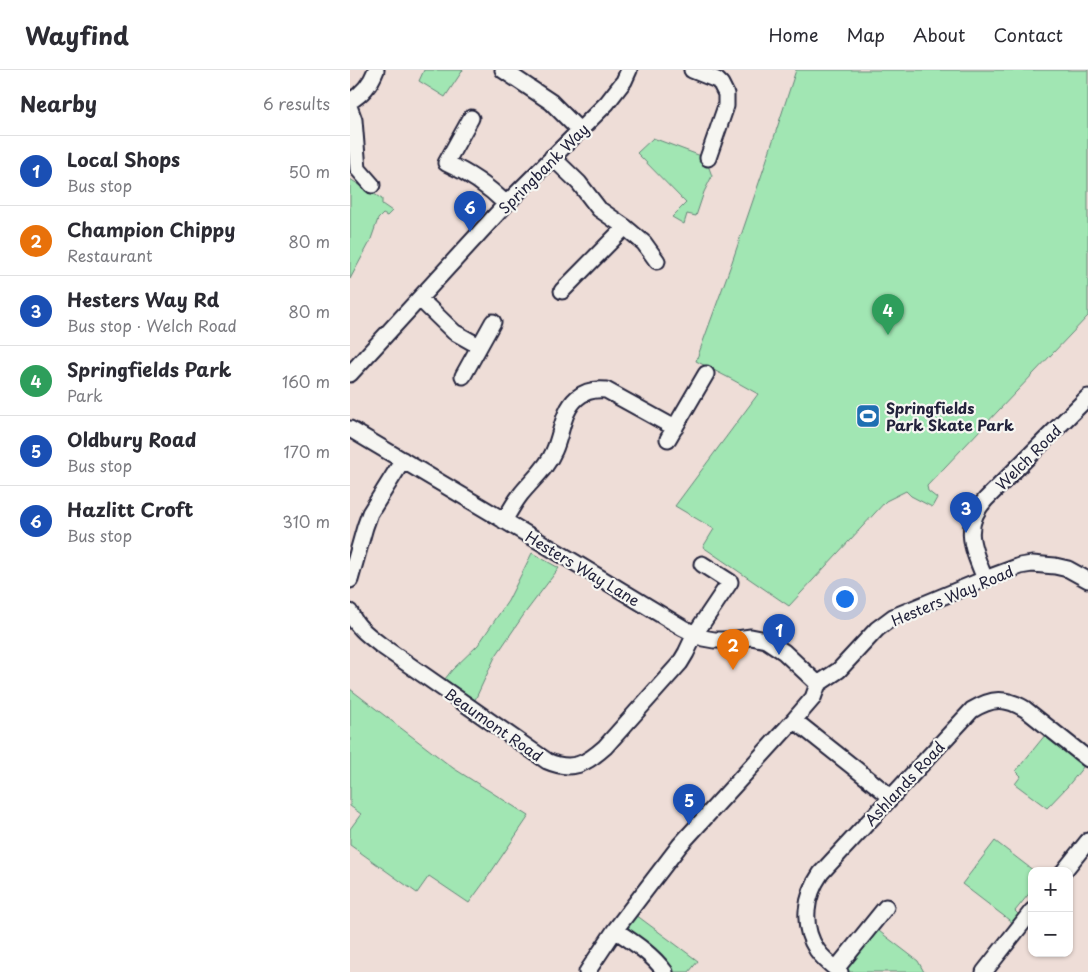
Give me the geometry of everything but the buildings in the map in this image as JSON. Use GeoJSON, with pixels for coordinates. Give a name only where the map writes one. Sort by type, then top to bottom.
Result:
{"type":"FeatureCollection","features":[{"type":"Feature","properties":{"kind":"street"},"geometry":{"type":"LineString","coordinates":[[350,102],[368,86],[376,70]]}},
{"type":"Feature","properties":{"kind":"street"},"geometry":{"type":"LineString","coordinates":[[503,70],[551,102],[580,131]]}},
{"type":"Feature","properties":{"kind":"street","name":"Springbank Way"},"geometry":{"type":"LineString","coordinates":[[350,374],[506,204],[607,104],[624,81],[629,70]]}},
{"type":"Feature","properties":{"kind":"street"},"geometry":{"type":"LineString","coordinates":[[692,70],[717,80],[726,94],[725,111],[708,158]]}},
{"type":"Feature","properties":{"kind":"street"},"geometry":{"type":"LineString","coordinates":[[352,115],[358,169],[372,186]]}},
{"type":"Feature","properties":{"kind":"street"},"geometry":{"type":"LineString","coordinates":[[471,118],[446,162],[465,171],[506,204]]}},
{"type":"Feature","properties":{"kind":"street"},"geometry":{"type":"LineString","coordinates":[[552,157],[579,182],[599,209],[625,226],[644,243],[657,261]]}},
{"type":"Feature","properties":{"kind":"street"},"geometry":{"type":"LineString","coordinates":[[562,291],[625,226]]}},
{"type":"Feature","properties":{"kind":"street"},"geometry":{"type":"LineString","coordinates":[[420,299],[454,332],[480,346]]}},
{"type":"Feature","properties":{"kind":"street"},"geometry":{"type":"LineString","coordinates":[[463,376],[493,322]]}},
{"type":"Feature","properties":{"kind":"street"},"geometry":{"type":"LineString","coordinates":[[504,521],[520,496],[554,452],[565,418],[577,398],[597,389],[606,390],[671,433],[706,374]]}},
{"type":"Feature","properties":{"kind":"street","name":"Welch Road"},"geometry":{"type":"LineString","coordinates":[[985,579],[971,543],[970,534],[977,510],[1088,397]]}},
{"type":"Feature","properties":{"kind":"street","name":"Hesters Way Lane"},"geometry":{"type":"LineString","coordinates":[[350,429],[683,628],[714,640],[751,637],[766,640],[784,652],[818,684]]}},
{"type":"Feature","properties":{"kind":"street"},"geometry":{"type":"LineString","coordinates":[[350,580],[370,513],[403,460]]}},
{"type":"Feature","properties":{"kind":"street","name":"Beaumont Road"},"geometry":{"type":"LineString","coordinates":[[350,612],[357,625],[382,646],[547,761],[557,765],[576,765],[593,758],[680,663],[695,634],[730,582],[702,564]]}},
{"type":"Feature","properties":{"kind":"street","name":"Hesters Way Road"},"geometry":{"type":"LineString","coordinates":[[587,972],[615,930],[680,845],[813,698],[818,684],[827,680],[839,670],[877,629],[893,617],[1020,566],[1042,564],[1068,570],[1088,580]]}},
{"type":"Feature","properties":{"kind":"street","name":"Ashlands Road"},"geometry":{"type":"LineString","coordinates":[[838,971],[826,961],[810,938],[806,907],[814,883],[821,872],[972,710],[984,703],[995,701],[1015,703],[1088,759]]}},
{"type":"Feature","properties":{"kind":"street"},"geometry":{"type":"LineString","coordinates":[[794,720],[890,797]]}},
{"type":"Feature","properties":{"kind":"street"},"geometry":{"type":"LineString","coordinates":[[1067,867],[1088,840]]}},
{"type":"Feature","properties":{"kind":"street"},"geometry":{"type":"LineString","coordinates":[[838,971],[886,907]]}},
{"type":"Feature","properties":{"kind":"street"},"geometry":{"type":"LineString","coordinates":[[984,972],[1031,912]]}},
{"type":"Feature","properties":{"kind":"street"},"geometry":{"type":"LineString","coordinates":[[615,930],[646,952],[659,963],[665,972]]}},
{"type":"Feature","properties":{"kind":"green space"},"geometry":{"type":"Polygon","coordinates":[[[424,70],[463,70],[445,97],[419,81],[424,70]]]}},
{"type":"Feature","properties":{"kind":"green space"},"geometry":{"type":"Polygon","coordinates":[[[796,70],[1088,70],[1088,316],[927,486],[928,491],[937,498],[932,507],[911,496],[906,491],[886,501],[789,606],[703,547],[714,529],[675,506],[758,394],[696,361],[732,262],[796,70]]]}},
{"type":"Feature","properties":{"kind":"green space"},"geometry":{"type":"Polygon","coordinates":[[[653,138],[701,156],[699,162],[708,165],[712,176],[696,216],[687,214],[684,224],[672,217],[686,203],[637,153],[653,138]]]}},
{"type":"Feature","properties":{"kind":"green space"},"geometry":{"type":"Polygon","coordinates":[[[350,179],[382,199],[382,204],[392,211],[387,216],[383,214],[378,219],[370,242],[350,279],[350,179]]]}},
{"type":"Feature","properties":{"kind":"green space"},"geometry":{"type":"Polygon","coordinates":[[[532,553],[559,568],[495,657],[475,700],[445,679],[478,645],[508,601],[532,553]]]}},
{"type":"Feature","properties":{"kind":"green space"},"geometry":{"type":"Polygon","coordinates":[[[350,689],[453,768],[529,816],[469,903],[429,876],[417,893],[350,845],[350,829],[361,814],[350,806],[350,689]]]}},
{"type":"Feature","properties":{"kind":"green space"},"geometry":{"type":"Polygon","coordinates":[[[1050,729],[1088,761],[1047,808],[1015,784],[1021,776],[1016,771],[1050,729]]]}},
{"type":"Feature","properties":{"kind":"green space"},"geometry":{"type":"Polygon","coordinates":[[[995,841],[1029,867],[1028,895],[1015,911],[1019,915],[1013,923],[962,884],[995,841]]]}},
{"type":"Feature","properties":{"kind":"green space"},"geometry":{"type":"Polygon","coordinates":[[[636,915],[698,961],[689,972],[674,972],[666,962],[625,930],[636,915]]]}},
{"type":"Feature","properties":{"kind":"green space"},"geometry":{"type":"Polygon","coordinates":[[[871,925],[918,961],[924,972],[840,972],[871,925]]]}},
{"type":"Feature","properties":{"kind":"place","name":"Hazlitt Croft"},"geometry":{"type":"Point","coordinates":[470,232]}},
{"type":"Feature","properties":{"kind":"place","name":"Springfields Park"},"geometry":{"type":"Point","coordinates":[888,335]}},
{"type":"Feature","properties":{"kind":"place","name":"Springfields Park Skate Park"},"geometry":{"type":"Point","coordinates":[868,416]}},
{"type":"Feature","properties":{"kind":"place","name":"Hesters Way Rd"},"geometry":{"type":"Point","coordinates":[966,533]}},
{"type":"Feature","properties":{"kind":"place","name":"Local Shops"},"geometry":{"type":"Point","coordinates":[779,655]}},
{"type":"Feature","properties":{"kind":"place","name":"Champion Chippy"},"geometry":{"type":"Point","coordinates":[733,670]}},
{"type":"Feature","properties":{"kind":"place","name":"Oldbury Road"},"geometry":{"type":"Point","coordinates":[689,825]}}]}
